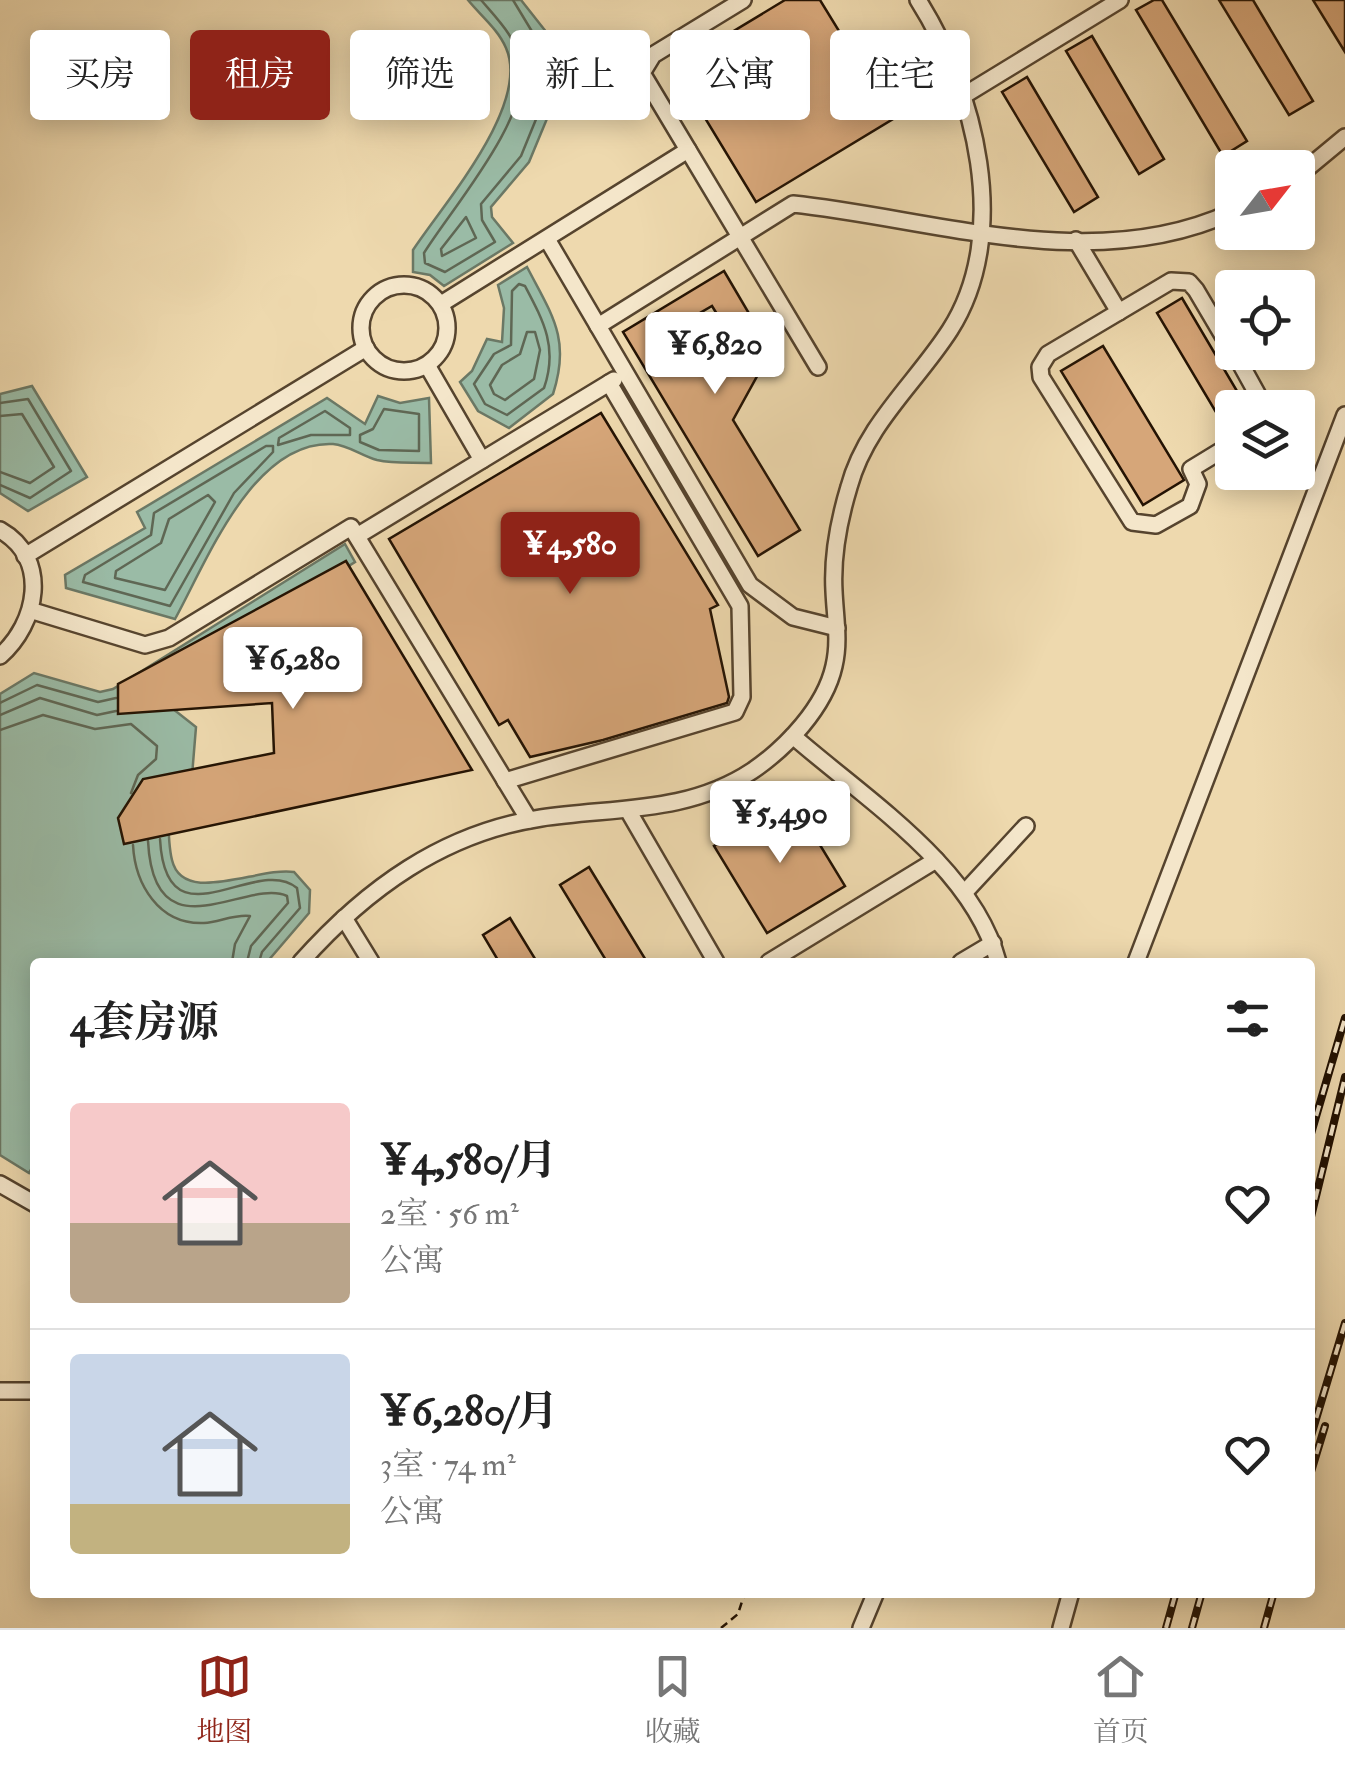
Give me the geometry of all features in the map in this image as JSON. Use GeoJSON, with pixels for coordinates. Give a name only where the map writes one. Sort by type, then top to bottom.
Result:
{"type":"FeatureCollection","features":[{"type":"Feature","properties":{"kind":"street"},"geometry":{"type":"LineString","coordinates":[[742,0],[645,62],[642,73],[818,367]]}},
{"type":"Feature","properties":{"kind":"street"},"geometry":{"type":"LineString","coordinates":[[918,0],[935,30]]}},
{"type":"Feature","properties":{"kind":"street"},"geometry":{"type":"LineString","coordinates":[[970,91],[1120,0]]}},
{"type":"Feature","properties":{"kind":"street"},"geometry":{"type":"LineString","coordinates":[[306,958],[344,918],[400,873],[441,848],[489,829],[529,820],[628,812],[712,794],[750,772],[793,736],[834,668],[838,628],[834,587],[837,533],[850,483],[872,432],[953,325],[969,289],[980,235],[981,187],[967,120]]}},
{"type":"Feature","properties":{"kind":"street"},"geometry":{"type":"LineString","coordinates":[[1315,162],[1345,138]]}},
{"type":"Feature","properties":{"kind":"street"},"geometry":{"type":"LineString","coordinates":[[441,304],[688,150]]}},
{"type":"Feature","properties":{"kind":"street"},"geometry":{"type":"LineString","coordinates":[[598,326],[793,204],[980,235],[1076,240],[1144,235],[1215,220]]}},
{"type":"Feature","properties":{"kind":"street"},"geometry":{"type":"LineString","coordinates":[[547,239],[750,584],[793,616],[838,628]]}},
{"type":"Feature","properties":{"kind":"street"},"geometry":{"type":"LineString","coordinates":[[1076,240],[1118,312]]}},
{"type":"Feature","properties":{"kind":"street"},"geometry":{"type":"LineString","coordinates":[[1215,324],[1188,282],[1171,282],[1048,354],[1040,366],[1041,377],[1125,516],[1141,525],[1156,525],[1190,506],[1198,484],[1191,469],[1215,454]]}},
{"type":"Feature","properties":{"kind":"street"},"geometry":{"type":"LineString","coordinates":[[408,284],[426,290],[441,304],[447,336],[440,353],[426,365],[410,371],[391,369],[366,348],[361,328],[364,310],[375,295],[390,286],[408,284]]}},
{"type":"Feature","properties":{"kind":"street"},"geometry":{"type":"LineString","coordinates":[[25,556],[366,348]]}},
{"type":"Feature","properties":{"kind":"street"},"geometry":{"type":"LineString","coordinates":[[426,365],[482,460]]}},
{"type":"Feature","properties":{"kind":"street"},"geometry":{"type":"LineString","coordinates":[[357,536],[626,373]]}},
{"type":"Feature","properties":{"kind":"street"},"geometry":{"type":"LineString","coordinates":[[505,781],[735,712],[742,698],[740,606],[609,383]]}},
{"type":"Feature","properties":{"kind":"street"},"geometry":{"type":"LineString","coordinates":[[1138,958],[1345,415]]}},
{"type":"Feature","properties":{"kind":"street"},"geometry":{"type":"LineString","coordinates":[[32,611],[145,645],[169,638],[351,527],[529,820]]}},
{"type":"Feature","properties":{"kind":"street"},"geometry":{"type":"LineString","coordinates":[[0,530],[25,556],[34,583],[32,611],[21,636],[0,656]]}},
{"type":"Feature","properties":{"kind":"street"},"geometry":{"type":"LineString","coordinates":[[793,736],[936,860],[965,892],[997,958]]}},
{"type":"Feature","properties":{"kind":"street"},"geometry":{"type":"LineString","coordinates":[[628,812],[714,958]]}},
{"type":"Feature","properties":{"kind":"street"},"geometry":{"type":"LineString","coordinates":[[965,892],[1026,826]]}},
{"type":"Feature","properties":{"kind":"street"},"geometry":{"type":"LineString","coordinates":[[776,958],[936,860]]}},
{"type":"Feature","properties":{"kind":"street"},"geometry":{"type":"LineString","coordinates":[[344,918],[368,958]]}},
{"type":"Feature","properties":{"kind":"street"},"geometry":{"type":"LineString","coordinates":[[967,958],[993,943]]}},
{"type":"Feature","properties":{"kind":"street"},"geometry":{"type":"LineString","coordinates":[[0,1184],[30,1201]]}},
{"type":"Feature","properties":{"kind":"street"},"geometry":{"type":"LineString","coordinates":[[0,1391],[30,1391]]}},
{"type":"Feature","properties":{"kind":"street"},"geometry":{"type":"LineString","coordinates":[[861,1628],[874,1598]]}},
{"type":"Feature","properties":{"kind":"street"},"geometry":{"type":"LineString","coordinates":[[1061,1628],[1069,1598]]}},
{"type":"Feature","properties":{"kind":"path"},"geometry":{"type":"LineString","coordinates":[[722,1628],[738,1614],[744,1598]]}},
{"type":"Feature","properties":{"kind":"water"},"geometry":{"type":"Polygon","coordinates":[[[468,0],[521,0],[545,30],[510,30],[510,71],[506,48],[494,28],[468,0]]]}},
{"type":"Feature","properties":{"kind":"water"},"geometry":{"type":"Polygon","coordinates":[[[510,71],[510,120],[546,120],[529,162],[491,207],[492,217],[513,243],[444,286],[430,275],[413,272],[413,250],[481,153],[506,97],[510,71]]]}},
{"type":"Feature","properties":{"kind":"water"},"geometry":{"type":"Polygon","coordinates":[[[527,267],[556,328],[560,358],[553,394],[509,428],[478,411],[460,382],[472,371],[487,339],[502,342],[504,308],[498,285],[527,267]]]}},
{"type":"Feature","properties":{"kind":"water"},"geometry":{"type":"Polygon","coordinates":[[[32,386],[87,477],[28,511],[0,493],[0,394],[32,386]]]}},
{"type":"Feature","properties":{"kind":"water"},"geometry":{"type":"Polygon","coordinates":[[[378,396],[400,403],[429,398],[431,463],[377,460],[333,444],[305,448],[279,462],[256,482],[236,508],[175,619],[66,588],[65,575],[145,528],[137,512],[327,398],[365,424],[378,396]]]}},
{"type":"Feature","properties":{"kind":"water"},"geometry":{"type":"Polygon","coordinates":[[[345,544],[355,562],[149,690],[196,727],[191,788],[168,796],[170,852],[179,874],[206,883],[294,872],[310,890],[309,913],[270,958],[30,958],[29,1173],[0,1155],[0,694],[34,673],[100,692],[113,689],[345,544]]]}},
{"type":"Feature","properties":{"kind":"building"},"geometry":{"type":"Polygon","coordinates":[[[785,0],[820,0],[838,30],[830,30],[830,120],[891,120],[756,202],[706,120],[810,120],[810,30],[735,30],[785,0]]]}},
{"type":"Feature","properties":{"kind":"building"},"geometry":{"type":"Polygon","coordinates":[[[1162,0],[1247,141],[1233,150],[1219,150],[1136,10],[1162,0]]]}},
{"type":"Feature","properties":{"kind":"building"},"geometry":{"type":"Polygon","coordinates":[[[1219,0],[1253,0],[1313,101],[1289,115],[1219,0]]]}},
{"type":"Feature","properties":{"kind":"building"},"geometry":{"type":"Polygon","coordinates":[[[1313,0],[1345,0],[1345,52],[1313,0]]]}},
{"type":"Feature","properties":{"kind":"building"},"geometry":{"type":"Polygon","coordinates":[[[1092,36],[1164,159],[1139,174],[1066,51],[1092,36]]]}},
{"type":"Feature","properties":{"kind":"building"},"geometry":{"type":"Polygon","coordinates":[[[1027,77],[1098,197],[1074,212],[1002,92],[1027,77]]]}},
{"type":"Feature","properties":{"kind":"building"},"geometry":{"type":"Polygon","coordinates":[[[724,271],[771,351],[733,420],[800,530],[758,556],[623,332],[724,271]],[[712,306],[676,327],[705,375],[732,359],[724,346],[733,340],[712,306]]]}},
{"type":"Feature","properties":{"kind":"building"},"geometry":{"type":"Polygon","coordinates":[[[1182,298],[1215,354],[1215,370],[1225,370],[1236,390],[1215,390],[1215,411],[1157,313],[1182,298]]]}},
{"type":"Feature","properties":{"kind":"building"},"geometry":{"type":"Polygon","coordinates":[[[1103,346],[1184,480],[1143,505],[1061,371],[1103,346]]]}},
{"type":"Feature","properties":{"kind":"building"},"geometry":{"type":"Polygon","coordinates":[[[601,413],[718,605],[710,609],[729,697],[727,703],[530,757],[508,720],[499,725],[389,539],[601,413]]]}},
{"type":"Feature","properties":{"kind":"building"},"geometry":{"type":"Polygon","coordinates":[[[346,561],[472,770],[124,844],[118,818],[143,779],[274,753],[272,703],[118,714],[118,684],[346,561]]]}},
{"type":"Feature","properties":{"kind":"building"},"geometry":{"type":"Polygon","coordinates":[[[792,799],[845,886],[767,933],[714,846],[792,799]]]}},
{"type":"Feature","properties":{"kind":"building"},"geometry":{"type":"Polygon","coordinates":[[[589,867],[645,958],[605,958],[560,885],[589,867]]]}},
{"type":"Feature","properties":{"kind":"building"},"geometry":{"type":"Polygon","coordinates":[[[510,918],[535,958],[497,958],[483,935],[510,918]]]}},
{"type":"Feature","properties":{"kind":"railway"},"geometry":{"type":"LineString","coordinates":[[1315,1120],[1345,1018]]}},
{"type":"Feature","properties":{"kind":"railway"},"geometry":{"type":"LineString","coordinates":[[1315,1200],[1345,1077]]}},
{"type":"Feature","properties":{"kind":"railway"},"geometry":{"type":"LineString","coordinates":[[1315,1422],[1345,1323]]}},
{"type":"Feature","properties":{"kind":"railway"},"geometry":{"type":"LineString","coordinates":[[1315,1459],[1325,1426]]}},
{"type":"Feature","properties":{"kind":"railway"},"geometry":{"type":"LineString","coordinates":[[1166,1628],[1174,1598]]}},
{"type":"Feature","properties":{"kind":"railway"},"geometry":{"type":"LineString","coordinates":[[1192,1628],[1200,1598]]}},
{"type":"Feature","properties":{"kind":"railway"},"geometry":{"type":"LineString","coordinates":[[1264,1628],[1272,1598]]}}]}
